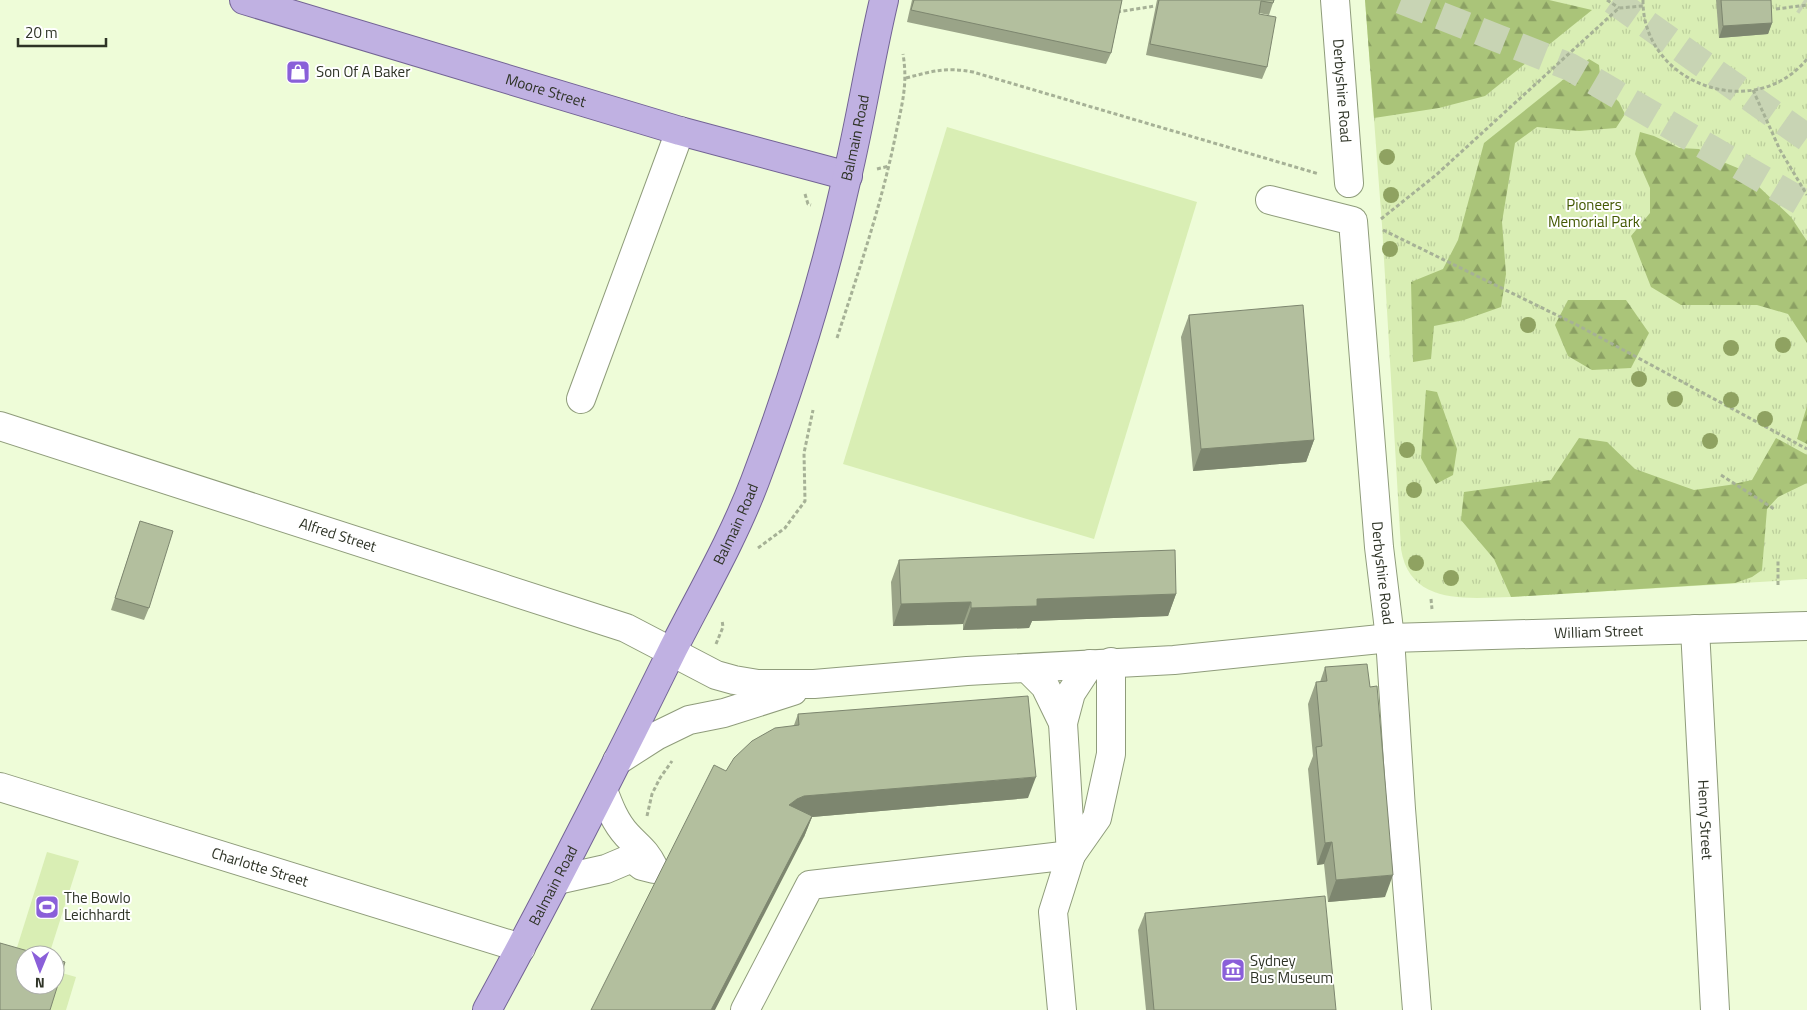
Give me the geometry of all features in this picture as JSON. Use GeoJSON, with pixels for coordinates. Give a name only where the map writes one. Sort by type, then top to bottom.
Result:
{"type":"FeatureCollection","features":[{"type":"Feature","properties":{"kind":"main road","name":"Moore Street"},"geometry":{"type":"LineString","coordinates":[[244,0],[680,131],[848,176]]}},
{"type":"Feature","properties":{"kind":"main road","name":"Balmain Road"},"geometry":{"type":"LineString","coordinates":[[487,1010],[603,790],[735,527],[754,483],[808,323],[836,226],[884,0]]}},
{"type":"Feature","properties":{"kind":"street","name":"Derbyshire Road"},"geometry":{"type":"LineString","coordinates":[[1335,0],[1350,183]]}},
{"type":"Feature","properties":{"kind":"street"},"geometry":{"type":"LineString","coordinates":[[581,399],[680,131]]}},
{"type":"Feature","properties":{"kind":"street","name":"Derbyshire Road"},"geometry":{"type":"LineString","coordinates":[[1270,200],[1353,221],[1379,547],[1390,638],[1417,1010]]}},
{"type":"Feature","properties":{"kind":"street","name":"Alfred Street"},"geometry":{"type":"LineString","coordinates":[[0,426],[626,628],[716,675],[758,684],[814,684]]}},
{"type":"Feature","properties":{"kind":"street","name":"William Street"},"geometry":{"type":"LineString","coordinates":[[814,684],[967,671],[1174,660],[1390,638],[1807,626]]}},
{"type":"Feature","properties":{"kind":"street","name":"Henry Street"},"geometry":{"type":"LineString","coordinates":[[1696,629],[1715,1010]]}},
{"type":"Feature","properties":{"kind":"street"},"geometry":{"type":"LineString","coordinates":[[1071,855],[1064,723],[1071,693],[1101,663]]}},
{"type":"Feature","properties":{"kind":"street"},"geometry":{"type":"LineString","coordinates":[[1062,1010],[1053,912],[1071,855],[1097,818],[1111,754],[1101,663]]}},
{"type":"Feature","properties":{"kind":"street"},"geometry":{"type":"LineString","coordinates":[[1027,668],[1045,686],[1064,723]]}},
{"type":"Feature","properties":{"kind":"street"},"geometry":{"type":"LineString","coordinates":[[617,761],[656,736],[689,720],[724,714],[814,684]]}},
{"type":"Feature","properties":{"kind":"street","name":"Charlotte Street"},"geometry":{"type":"LineString","coordinates":[[0,788],[521,948]]}},
{"type":"Feature","properties":{"kind":"street"},"geometry":{"type":"LineString","coordinates":[[557,880],[606,869],[632,858],[642,866],[654,869],[647,854],[626,834],[612,814],[603,790]]}},
{"type":"Feature","properties":{"kind":"street"},"geometry":{"type":"LineString","coordinates":[[745,1010],[810,885],[1071,855]]}},
{"type":"Feature","properties":{"kind":"path"},"geometry":{"type":"LineString","coordinates":[[1607,0],[1618,8]]}},
{"type":"Feature","properties":{"kind":"path"},"geometry":{"type":"LineString","coordinates":[[1643,0],[1648,29],[1655,44],[1675,69],[1702,85],[1734,92],[1753,90],[1772,85],[1788,76],[1807,59]]}},
{"type":"Feature","properties":{"kind":"path"},"geometry":{"type":"LineString","coordinates":[[1776,9],[1807,5]]}},
{"type":"Feature","properties":{"kind":"path"},"geometry":{"type":"LineString","coordinates":[[1117,12],[1155,6]]}},
{"type":"Feature","properties":{"kind":"path"},"geometry":{"type":"LineString","coordinates":[[1380,220],[1436,175],[1618,8],[1643,6]]}},
{"type":"Feature","properties":{"kind":"path"},"geometry":{"type":"LineString","coordinates":[[873,225],[889,166],[906,78],[942,69],[954,68],[973,72],[1350,183]]}},
{"type":"Feature","properties":{"kind":"path"},"geometry":{"type":"LineString","coordinates":[[1753,90],[1780,150],[1807,195]]}},
{"type":"Feature","properties":{"kind":"path"},"geometry":{"type":"LineString","coordinates":[[1381,230],[1577,325],[1807,448]]}},
{"type":"Feature","properties":{"kind":"path"},"geometry":{"type":"LineString","coordinates":[[1721,475],[1774,509]]}},
{"type":"Feature","properties":{"kind":"path"},"geometry":{"type":"LineString","coordinates":[[1778,559],[1778,585]]}},
{"type":"Feature","properties":{"kind":"green space","name":"Pioneers Memorial Park"},"geometry":{"type":"Polygon","coordinates":[[[1365,0],[1807,0],[1807,579],[1477,598],[1443,595],[1428,590],[1416,581],[1407,567],[1401,549],[1382,225],[1365,0]]]}},
{"type":"Feature","properties":{"kind":"green space"},"geometry":{"type":"Polygon","coordinates":[[[1365,0],[1549,0],[1592,10],[1485,96],[1439,108],[1374,118],[1365,0]]]}},
{"type":"Feature","properties":{"kind":"green space"},"geometry":{"type":"Polygon","coordinates":[[[1589,59],[1599,65],[1601,84],[1619,102],[1625,114],[1616,128],[1579,131],[1537,127],[1515,143],[1502,222],[1506,274],[1501,307],[1464,320],[1434,326],[1431,359],[1413,362],[1411,282],[1443,269],[1458,240],[1484,143],[1589,59]]]}},
{"type":"Feature","properties":{"kind":"green space"},"geometry":{"type":"Polygon","coordinates":[[[947,127],[1197,202],[1094,539],[843,464],[947,127]]]}},
{"type":"Feature","properties":{"kind":"green space"},"geometry":{"type":"Polygon","coordinates":[[[1640,132],[1654,136],[1679,148],[1699,149],[1711,157],[1740,169],[1791,217],[1807,241],[1807,343],[1788,314],[1757,305],[1681,305],[1651,287],[1631,236],[1650,213],[1650,188],[1635,154],[1640,132]]]}},
{"type":"Feature","properties":{"kind":"green space"},"geometry":{"type":"Polygon","coordinates":[[[1568,300],[1626,300],[1649,333],[1631,368],[1592,370],[1568,356],[1555,325],[1568,300]]]}},
{"type":"Feature","properties":{"kind":"green space"},"geometry":{"type":"Polygon","coordinates":[[[1426,390],[1437,392],[1457,449],[1453,475],[1436,484],[1421,458],[1426,390]]]}},
{"type":"Feature","properties":{"kind":"green space"},"geometry":{"type":"Polygon","coordinates":[[[1807,406],[1807,444],[1797,439],[1807,406]]]}},
{"type":"Feature","properties":{"kind":"green space"},"geometry":{"type":"Polygon","coordinates":[[[1579,438],[1607,442],[1635,469],[1694,490],[1752,480],[1776,438],[1807,455],[1807,483],[1778,497],[1767,509],[1762,570],[1752,577],[1735,583],[1511,597],[1494,559],[1461,520],[1464,492],[1551,480],[1579,438]]]}},
{"type":"Feature","properties":{"kind":"green space","name":"The Bowlo Leichhardt"},"geometry":{"type":"Polygon","coordinates":[[[47,852],[79,861],[52,945],[18,945],[47,852]]]}},
{"type":"Feature","properties":{"kind":"green space","name":"The Bowlo Leichhardt"},"geometry":{"type":"Polygon","coordinates":[[[0,954],[14,957],[15,954],[15,995],[65,995],[65,974],[76,977],[66,1010],[0,1010],[0,954]]]}},
{"type":"Feature","properties":{"kind":"building"},"geometry":{"type":"Polygon","coordinates":[[[914,0],[1122,0],[1111,53],[911,10],[914,0]]]}},
{"type":"Feature","properties":{"kind":"building"},"geometry":{"type":"Polygon","coordinates":[[[1159,0],[1274,0],[1273,3],[1261,1],[1259,14],[1276,17],[1267,67],[1150,44],[1159,0]]]}},
{"type":"Feature","properties":{"kind":"building"},"geometry":{"type":"Polygon","coordinates":[[[1721,0],[1771,0],[1772,23],[1723,26],[1721,0]]]}},
{"type":"Feature","properties":{"kind":"building"},"geometry":{"type":"Polygon","coordinates":[[[1303,305],[1314,440],[1201,449],[1189,315],[1303,305]]]}},
{"type":"Feature","properties":{"kind":"building"},"geometry":{"type":"Polygon","coordinates":[[[140,521],[173,531],[149,608],[115,598],[140,521]]]}},
{"type":"Feature","properties":{"kind":"building"},"geometry":{"type":"Polygon","coordinates":[[[1175,550],[1176,594],[1037,599],[1037,606],[971,608],[971,602],[901,604],[899,560],[1175,550]]]}},
{"type":"Feature","properties":{"kind":"building"},"geometry":{"type":"Polygon","coordinates":[[[1367,664],[1370,687],[1377,686],[1393,875],[1336,880],[1332,842],[1325,843],[1316,747],[1322,746],[1316,682],[1327,681],[1325,667],[1367,664]]]}},
{"type":"Feature","properties":{"kind":"building"},"geometry":{"type":"Polygon","coordinates":[[[1028,696],[1036,777],[804,796],[797,799],[789,805],[812,816],[711,1010],[591,1010],[714,765],[726,771],[734,758],[752,741],[775,728],[799,725],[798,714],[1028,696]]]}},
{"type":"Feature","properties":{"kind":"building","name":"Sydney Bus Museum"},"geometry":{"type":"Polygon","coordinates":[[[1325,896],[1336,1010],[1154,1010],[1145,913],[1325,896]]]}},
{"type":"Feature","properties":{"kind":"building"},"geometry":{"type":"Polygon","coordinates":[[[0,943],[15,947],[15,995],[55,995],[50,1010],[0,1010],[0,943]]]}},
{"type":"Feature","properties":{"kind":"tunnel"},"geometry":{"type":"LineString","coordinates":[[1401,0],[1570,67],[1807,205]]}},
{"type":"Feature","properties":{"kind":"tunnel"},"geometry":{"type":"LineString","coordinates":[[1613,0],[1807,138]]}},
{"type":"Feature","properties":{"kind":"place","name":"Son Of A Baker"},"geometry":{"type":"Point","coordinates":[298,72]}},
{"type":"Feature","properties":{"kind":"place","name":"The Bowlo Leichhardt"},"geometry":{"type":"Point","coordinates":[47,907]}},
{"type":"Feature","properties":{"kind":"place","name":"Sydney Bus Museum"},"geometry":{"type":"Point","coordinates":[1233,970]}}]}
